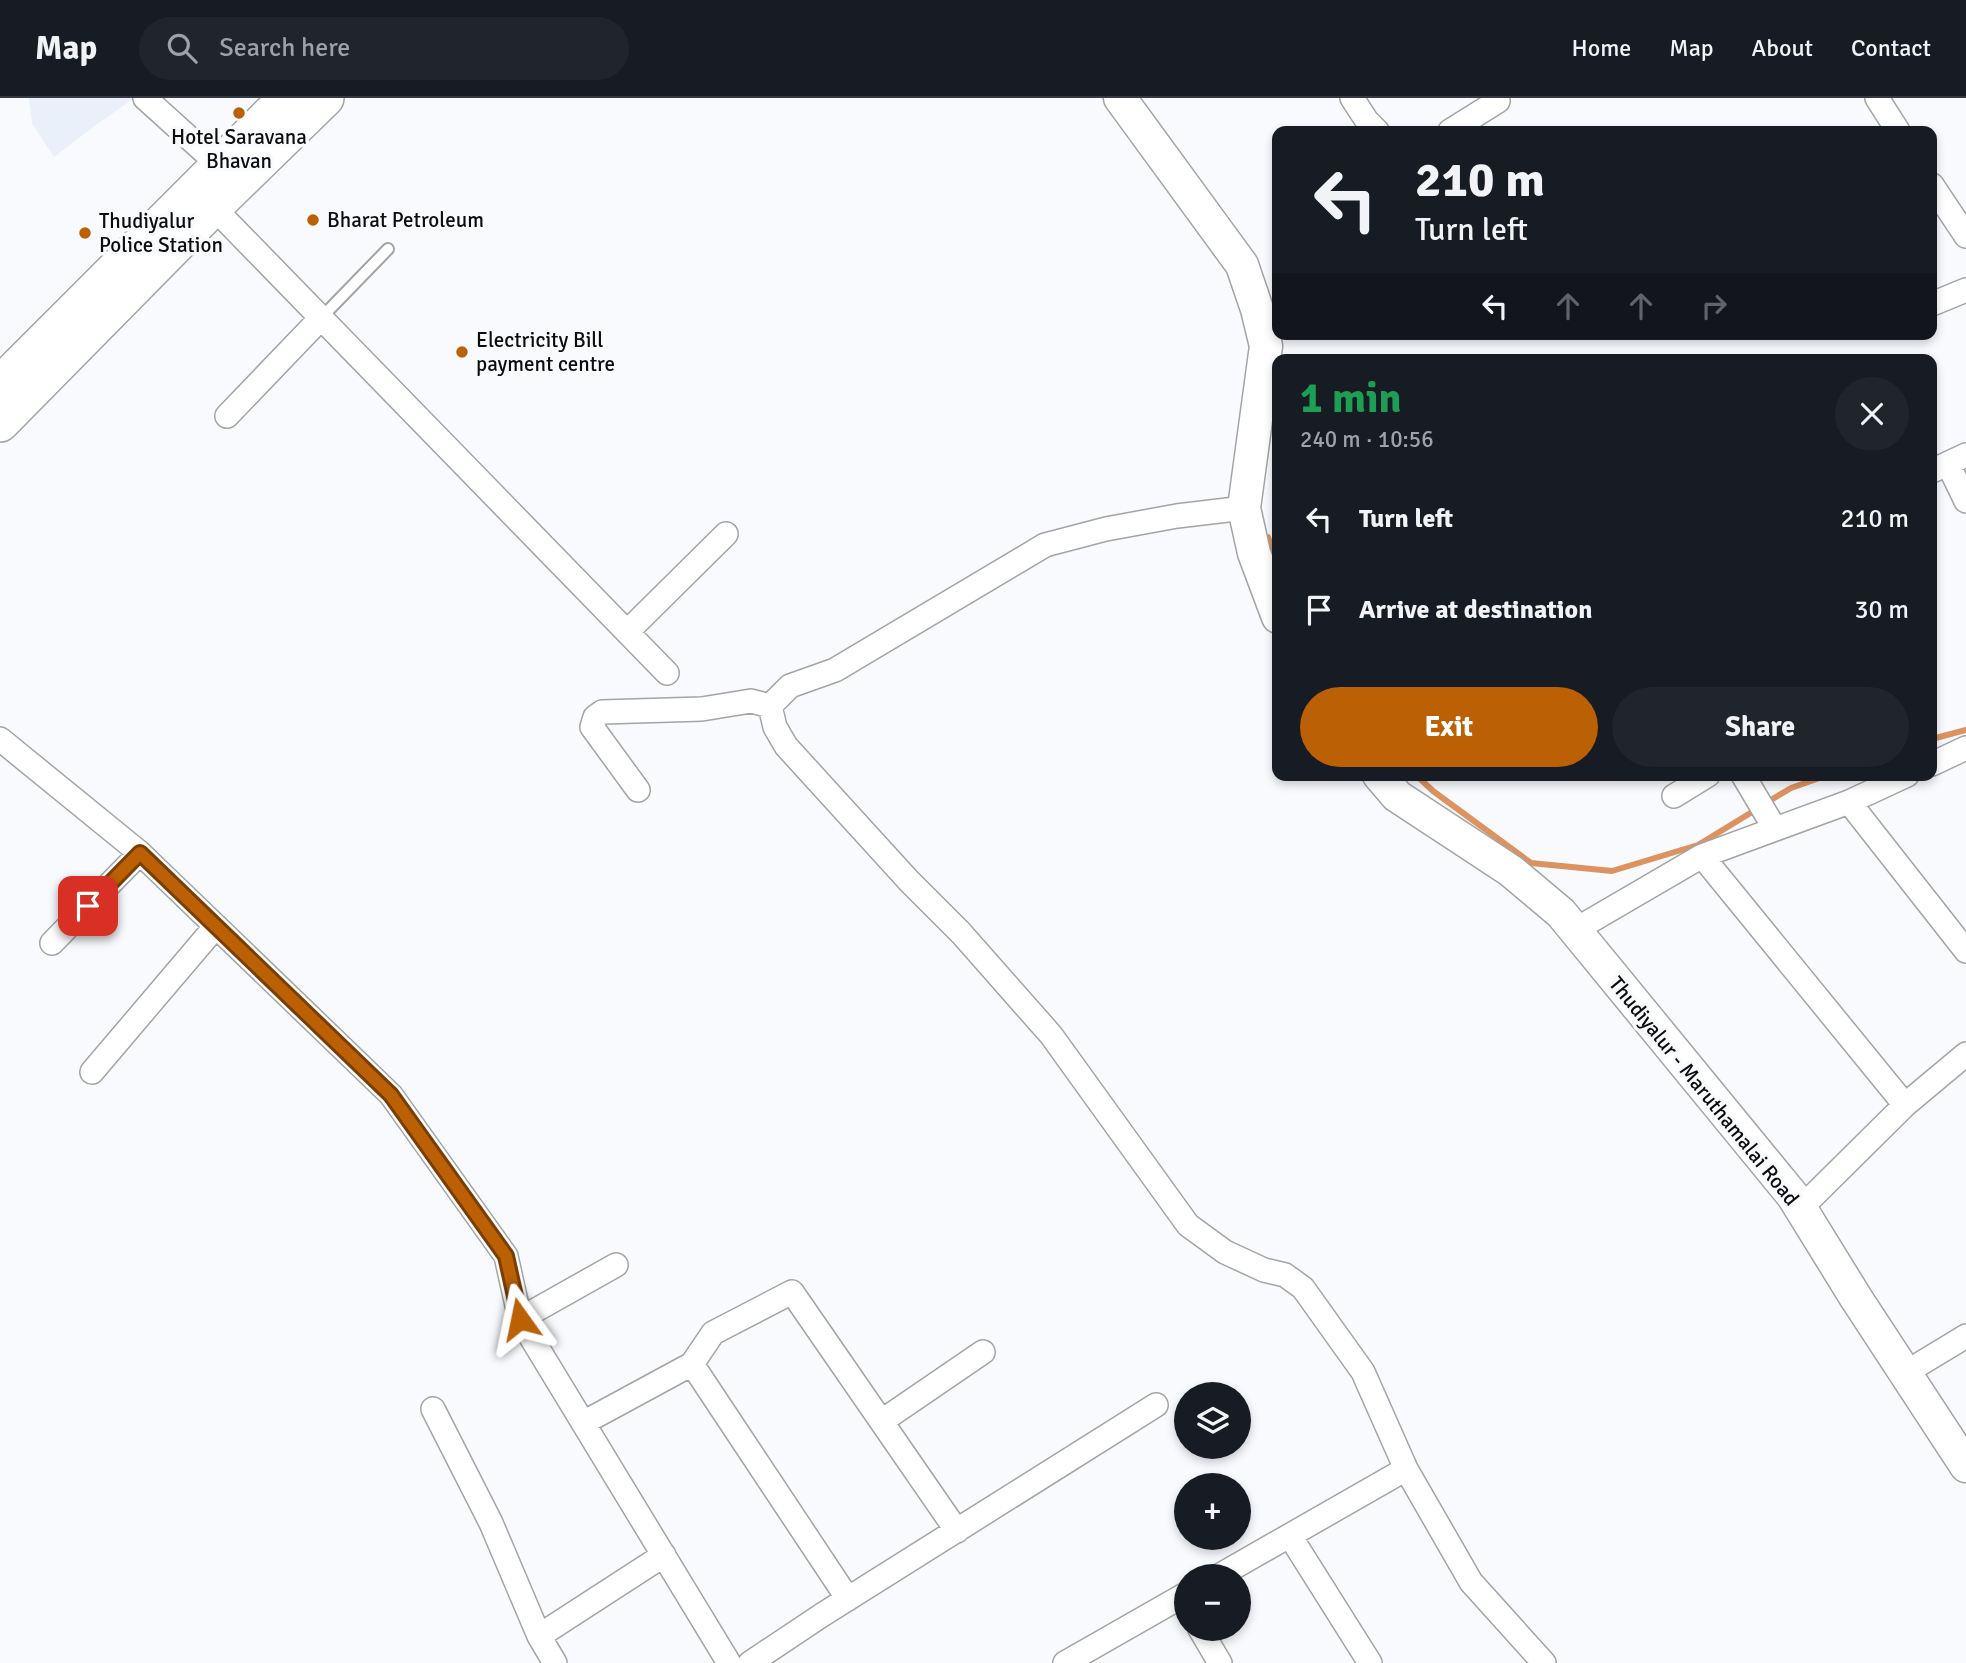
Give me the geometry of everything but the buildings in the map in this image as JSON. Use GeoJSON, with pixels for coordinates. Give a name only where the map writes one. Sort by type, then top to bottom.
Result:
{"type":"FeatureCollection","features":[{"type":"Feature","properties":{"kind":"highway"},"geometry":{"type":"LineString","coordinates":[[0,385],[287,98]]}},
{"type":"Feature","properties":{"kind":"highway"},"geometry":{"type":"LineString","coordinates":[[0,423],[325,98]]}},
{"type":"Feature","properties":{"kind":"main road"},"geometry":{"type":"LineString","coordinates":[[1120,98],[1242,265],[1257,309],[1266,346],[1244,508],[1254,553],[1272,601]]}},
{"type":"Feature","properties":{"kind":"main road","name":"Thudiyalur - Maruthamalai Road"},"geometry":{"type":"LineString","coordinates":[[1384,781],[1397,796],[1511,871],[1561,913],[1793,1196],[1966,1466]]}},
{"type":"Feature","properties":{"kind":"street"},"geometry":{"type":"LineString","coordinates":[[145,98],[219,164]]}},
{"type":"Feature","properties":{"kind":"street"},"geometry":{"type":"LineString","coordinates":[[1352,98],[1372,126]]}},
{"type":"Feature","properties":{"kind":"street"},"geometry":{"type":"LineString","coordinates":[[1877,98],[1895,126]]}},
{"type":"Feature","properties":{"kind":"street"},"geometry":{"type":"LineString","coordinates":[[1458,126],[1498,101]]}},
{"type":"Feature","properties":{"kind":"street"},"geometry":{"type":"LineString","coordinates":[[1937,192],[1966,236]]}},
{"type":"Feature","properties":{"kind":"street"},"geometry":{"type":"LineString","coordinates":[[213,208],[667,673]]}},
{"type":"Feature","properties":{"kind":"street"},"geometry":{"type":"LineString","coordinates":[[1937,302],[1966,290]]}},
{"type":"Feature","properties":{"kind":"street"},"geometry":{"type":"LineString","coordinates":[[227,416],[321,318]]}},
{"type":"Feature","properties":{"kind":"street"},"geometry":{"type":"LineString","coordinates":[[1949,464],[1966,501]]}},
{"type":"Feature","properties":{"kind":"street"},"geometry":{"type":"LineString","coordinates":[[769,706],[790,686],[835,670],[1045,545],[1107,529],[1177,516],[1244,508]]}},
{"type":"Feature","properties":{"kind":"street"},"geometry":{"type":"LineString","coordinates":[[627,632],[726,534]]}},
{"type":"Feature","properties":{"kind":"street"},"geometry":{"type":"LineString","coordinates":[[638,790],[592,727],[594,717],[602,712],[702,709],[751,701],[769,706]]}},
{"type":"Feature","properties":{"kind":"street"},"geometry":{"type":"LineString","coordinates":[[769,706],[775,727],[786,746],[909,881],[961,933],[1051,1035],[1188,1225],[1225,1252],[1264,1270],[1285,1275],[1303,1288],[1363,1372],[1406,1469],[1471,1582],[1544,1663]]}},
{"type":"Feature","properties":{"kind":"street"},"geometry":{"type":"LineString","coordinates":[[0,739],[140,853],[391,1095],[506,1256],[520,1319],[729,1663]]}},
{"type":"Feature","properties":{"kind":"street"},"geometry":{"type":"LineString","coordinates":[[1937,762],[1966,748]]}},
{"type":"Feature","properties":{"kind":"street"},"geometry":{"type":"LineString","coordinates":[[1674,796],[1698,781]]}},
{"type":"Feature","properties":{"kind":"street"},"geometry":{"type":"LineString","coordinates":[[1747,781],[1766,814]]}},
{"type":"Feature","properties":{"kind":"street"},"geometry":{"type":"LineString","coordinates":[[1575,930],[1702,856],[1766,814],[1849,802],[1894,781]]}},
{"type":"Feature","properties":{"kind":"street"},"geometry":{"type":"LineString","coordinates":[[1849,802],[1966,951]]}},
{"type":"Feature","properties":{"kind":"street"},"geometry":{"type":"LineString","coordinates":[[52,943],[140,853]]}},
{"type":"Feature","properties":{"kind":"street"},"geometry":{"type":"LineString","coordinates":[[1702,856],[1905,1105]]}},
{"type":"Feature","properties":{"kind":"street"},"geometry":{"type":"LineString","coordinates":[[92,1072],[216,926]]}},
{"type":"Feature","properties":{"kind":"street"},"geometry":{"type":"LineString","coordinates":[[1800,1209],[1905,1105],[1966,1054]]}},
{"type":"Feature","properties":{"kind":"street"},"geometry":{"type":"LineString","coordinates":[[520,1319],[616,1265]]}},
{"type":"Feature","properties":{"kind":"street"},"geometry":{"type":"LineString","coordinates":[[583,1423],[692,1364],[713,1333],[792,1292],[957,1531]]}},
{"type":"Feature","properties":{"kind":"street"},"geometry":{"type":"LineString","coordinates":[[1905,1373],[1966,1336]]}},
{"type":"Feature","properties":{"kind":"street"},"geometry":{"type":"LineString","coordinates":[[881,1421],[983,1352]]}},
{"type":"Feature","properties":{"kind":"street"},"geometry":{"type":"LineString","coordinates":[[692,1364],[848,1599]]}},
{"type":"Feature","properties":{"kind":"street"},"geometry":{"type":"LineString","coordinates":[[750,1663],[1156,1405]]}},
{"type":"Feature","properties":{"kind":"street"},"geometry":{"type":"LineString","coordinates":[[433,1409],[491,1523],[539,1636],[555,1663]]}},
{"type":"Feature","properties":{"kind":"street"},"geometry":{"type":"LineString","coordinates":[[1240,1564],[1406,1469]]}},
{"type":"Feature","properties":{"kind":"street"},"geometry":{"type":"LineString","coordinates":[[1290,1536],[1370,1663]]}},
{"type":"Feature","properties":{"kind":"street"},"geometry":{"type":"LineString","coordinates":[[539,1636],[664,1555]]}},
{"type":"Feature","properties":{"kind":"street"},"geometry":{"type":"LineString","coordinates":[[1066,1663],[1174,1605]]}},
{"type":"Feature","properties":{"kind":"street"},"geometry":{"type":"LineString","coordinates":[[1207,1641],[1220,1663]]}},
{"type":"Feature","properties":{"kind":"lane"},"geometry":{"type":"LineString","coordinates":[[321,318],[388,249]]}},
{"type":"Feature","properties":{"kind":"shaded area"},"geometry":{"type":"Polygon","coordinates":[[[29,98],[134,98],[54,157],[32,123],[29,98]]]}},
{"type":"Feature","properties":{"kind":"waterway"},"geometry":{"type":"LineString","coordinates":[[1268,537],[1272,549]]}},
{"type":"Feature","properties":{"kind":"waterway"},"geometry":{"type":"LineString","coordinates":[[1937,738],[1966,730]]}},
{"type":"Feature","properties":{"kind":"waterway"},"geometry":{"type":"LineString","coordinates":[[1422,781],[1531,863],[1612,871],[1698,845],[1757,809]]}},
{"type":"Feature","properties":{"kind":"waterway"},"geometry":{"type":"LineString","coordinates":[[1766,803],[1791,788],[1811,781]]}},
{"type":"Feature","properties":{"kind":"place","name":"Hotel Saravana Bhavan"},"geometry":{"type":"Point","coordinates":[239,113]}},
{"type":"Feature","properties":{"kind":"place","name":"Bharat Petroleum"},"geometry":{"type":"Point","coordinates":[313,220]}},
{"type":"Feature","properties":{"kind":"place","name":"Thudiyalur Police Station"},"geometry":{"type":"Point","coordinates":[85,233]}},
{"type":"Feature","properties":{"kind":"place","name":"Electricity Bill payment centre"},"geometry":{"type":"Point","coordinates":[462,352]}},
{"type":"Feature","properties":{"kind":"route"},"geometry":{"type":"LineString","coordinates":[[88,906],[140,853],[391,1095],[506,1256],[520,1319]]}}]}
